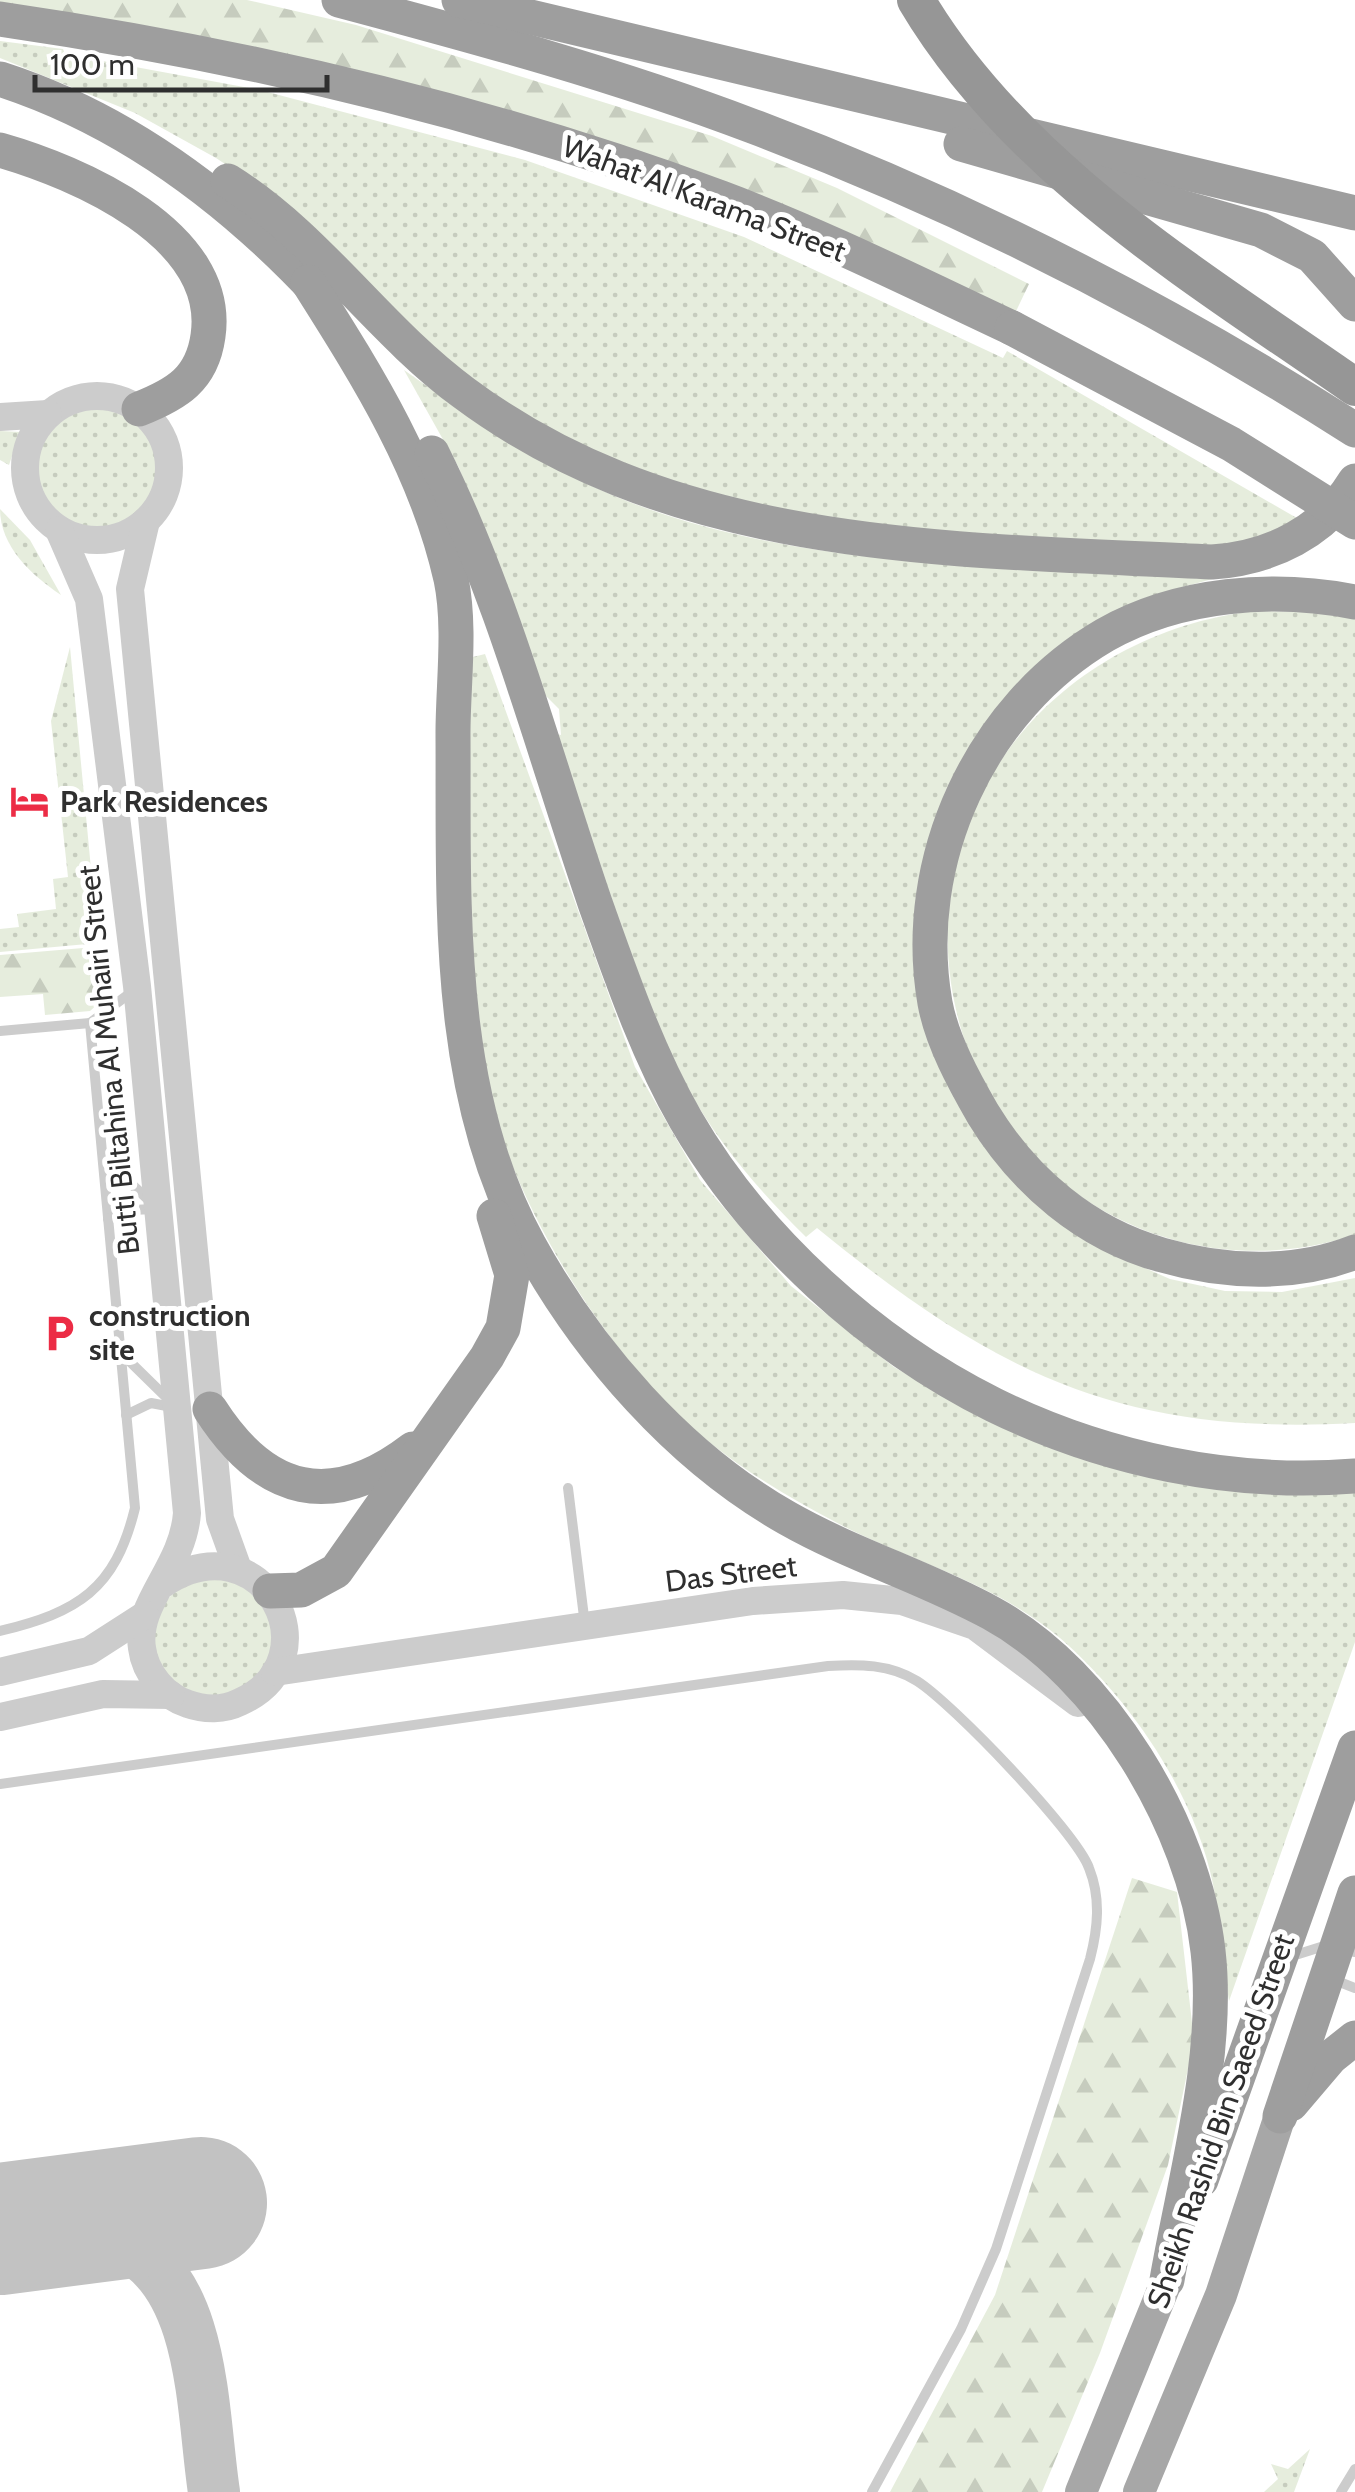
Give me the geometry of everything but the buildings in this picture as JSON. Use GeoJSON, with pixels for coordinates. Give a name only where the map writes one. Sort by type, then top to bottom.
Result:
{"type":"FeatureCollection","features":[{"type":"Feature","properties":{"kind":"highway"},"geometry":{"type":"LineString","coordinates":[[338,0],[614,79],[753,126],[1030,248],[1213,344],[1355,430]]}},
{"type":"Feature","properties":{"kind":"highway"},"geometry":{"type":"LineString","coordinates":[[460,0],[1355,212]]}},
{"type":"Feature","properties":{"kind":"highway"},"geometry":{"type":"LineString","coordinates":[[916,0],[989,100],[1062,172],[1151,242],[1355,387]]}},
{"type":"Feature","properties":{"kind":"highway","name":"Wahat Al Karama Street"},"geometry":{"type":"LineString","coordinates":[[0,20],[312,75],[582,150],[723,199],[1012,328],[1231,444],[1355,522]]}},
{"type":"Feature","properties":{"kind":"highway"},"geometry":{"type":"LineString","coordinates":[[0,79],[40,92],[193,160],[266,207],[412,352],[497,416],[584,464],[708,510],[788,529],[880,542],[1212,562],[1252,556],[1298,537],[1329,514],[1355,481]]}},
{"type":"Feature","properties":{"kind":"highway"},"geometry":{"type":"LineString","coordinates":[[821,86],[884,120],[1261,230],[1312,256],[1355,304]]}},
{"type":"Feature","properties":{"kind":"highway"},"geometry":{"type":"LineString","coordinates":[[124,132],[226,202],[308,282],[381,364],[439,466],[480,566],[613,953],[651,1047],[707,1154],[776,1240],[844,1304],[929,1368],[1039,1425],[1174,1466],[1248,1475],[1355,1476]]}},
{"type":"Feature","properties":{"kind":"highway"},"geometry":{"type":"LineString","coordinates":[[0,150],[89,182],[136,211],[188,262],[204,294],[209,329],[205,355],[196,375],[174,395],[139,409]]}},
{"type":"Feature","properties":{"kind":"highway"},"geometry":{"type":"LineString","coordinates":[[308,282],[386,404],[426,494],[452,586],[456,972],[484,1130],[526,1240],[566,1305],[619,1375],[691,1448],[784,1516],[990,1612],[1038,1642],[1077,1678],[1142,1768],[1182,1847],[1208,1949],[1210,2034],[1166,2280]]}},
{"type":"Feature","properties":{"kind":"highway"},"geometry":{"type":"LineString","coordinates":[[1355,602],[1316,594],[1258,593],[1178,606],[1107,634],[1060,666],[1004,724],[969,780],[944,842],[930,915],[936,1004],[964,1081],[1008,1155],[1060,1202],[1123,1244],[1180,1260],[1244,1270],[1282,1269],[1355,1252]]}},
{"type":"Feature","properties":{"kind":"highway"},"geometry":{"type":"LineString","coordinates":[[270,1592],[300,1590],[336,1571],[496,1343],[508,1313],[512,1287],[505,1244],[472,1153],[450,1047],[441,941],[454,863]]}},
{"type":"Feature","properties":{"kind":"highway"},"geometry":{"type":"LineString","coordinates":[[194,1409],[258,1463],[287,1480],[316,1488],[347,1486],[375,1476],[434,1433]]}},
{"type":"Feature","properties":{"kind":"highway","name":"Sheikh Rashid Bin Saeed Street"},"geometry":{"type":"LineString","coordinates":[[1166,2280],[1274,1967],[1355,1748]]}},
{"type":"Feature","properties":{"kind":"highway"},"geometry":{"type":"LineString","coordinates":[[1337,1962],[1315,1924],[1355,1810]]}},
{"type":"Feature","properties":{"kind":"highway","name":"Sheikh Rashid Bin Saeed Street"},"geometry":{"type":"LineString","coordinates":[[1280,2116],[1337,1962],[1355,1892]]}},
{"type":"Feature","properties":{"kind":"highway"},"geometry":{"type":"LineString","coordinates":[[1280,2116],[1330,2058],[1355,2038]]}},
{"type":"Feature","properties":{"kind":"main road","name":"Sheikh Rashid Bin Saeed Street"},"geometry":{"type":"LineString","coordinates":[[1139,2492],[1221,2295],[1280,2116]]}},
{"type":"Feature","properties":{"kind":"main road","name":"Sheikh Rashid Bin Saeed Street"},"geometry":{"type":"LineString","coordinates":[[1081,2492],[1166,2280]]}},
{"type":"Feature","properties":{"kind":"street"},"geometry":{"type":"LineString","coordinates":[[0,476],[59,530],[95,540],[131,532],[146,521],[168,484],[169,463],[160,433],[139,409],[117,398],[93,396],[69,402],[48,414],[33,434],[26,457],[26,482],[34,504]]}},
{"type":"Feature","properties":{"kind":"street"},"geometry":{"type":"LineString","coordinates":[[0,417],[48,414]]}},
{"type":"Feature","properties":{"kind":"street","name":"Butti Biltahina Al Muhairi Street"},"geometry":{"type":"LineString","coordinates":[[146,521],[130,589],[194,1409],[186,1526],[180,1552],[163,1584]]}},
{"type":"Feature","properties":{"kind":"street","name":"Butti Biltahina Al Muhairi Street"},"geometry":{"type":"LineString","coordinates":[[59,530],[90,599],[137,986],[158,1209],[194,1409],[220,1519],[238,1569]]}},
{"type":"Feature","properties":{"kind":"street"},"geometry":{"type":"LineString","coordinates":[[0,1717],[104,1694],[171,1695],[208,1709],[231,1707],[252,1697],[275,1672],[285,1636],[282,1612],[270,1592],[238,1569],[206,1564],[183,1571],[163,1584],[145,1615],[142,1650],[150,1672],[171,1695]]}},
{"type":"Feature","properties":{"kind":"street","name":"Das Street"},"geometry":{"type":"LineString","coordinates":[[275,1672],[753,1601],[842,1595],[902,1602],[975,1626],[1068,1692],[1142,1768]]}},
{"type":"Feature","properties":{"kind":"street"},"geometry":{"type":"LineString","coordinates":[[0,1672],[89,1651],[145,1615]]}},
{"type":"Feature","properties":{"kind":"lane"},"geometry":{"type":"LineString","coordinates":[[0,1031],[90,1022],[116,1008],[137,986]]}},
{"type":"Feature","properties":{"kind":"lane"},"geometry":{"type":"LineString","coordinates":[[0,1631],[53,1618],[96,1589],[118,1557],[134,1508],[90,1022]]}},
{"type":"Feature","properties":{"kind":"lane"},"geometry":{"type":"LineString","coordinates":[[102,1157],[158,1209]]}},
{"type":"Feature","properties":{"kind":"lane"},"geometry":{"type":"LineString","coordinates":[[108,1219],[129,1210],[158,1209]]}},
{"type":"Feature","properties":{"kind":"lane"},"geometry":{"type":"LineString","coordinates":[[120,1352],[194,1409]]}},
{"type":"Feature","properties":{"kind":"lane"},"geometry":{"type":"LineString","coordinates":[[126,1415],[151,1403],[194,1409]]}},
{"type":"Feature","properties":{"kind":"lane"},"geometry":{"type":"LineString","coordinates":[[568,1488],[585,1626]]}},
{"type":"Feature","properties":{"kind":"lane"},"geometry":{"type":"LineString","coordinates":[[0,1784],[828,1666],[873,1665],[896,1671],[936,1696],[1072,1837],[1090,1869],[1097,1922],[1090,1959],[996,2250],[961,2329],[872,2492]]}},
{"type":"Feature","properties":{"kind":"lane"},"geometry":{"type":"LineString","coordinates":[[1274,1967],[1337,1962]]}},
{"type":"Feature","properties":{"kind":"lane"},"geometry":{"type":"LineString","coordinates":[[1341,2492],[1355,2469]]}},
{"type":"Feature","properties":{"kind":"green space"},"geometry":{"type":"Polygon","coordinates":[[[0,0],[247,0],[356,25],[712,136],[837,188],[1029,284],[1007,330],[731,197],[0,13],[0,0]]]}},
{"type":"Feature","properties":{"kind":"green space"},"geometry":{"type":"Polygon","coordinates":[[[0,41],[63,49],[65,54],[260,90],[525,160],[744,237],[1003,358],[1007,351],[1302,521],[1246,548],[987,538],[781,512],[613,464],[477,387],[255,184],[135,113],[0,58],[0,41]]]}},
{"type":"Feature","properties":{"kind":"green space"},"geometry":{"type":"Polygon","coordinates":[[[404,370],[543,461],[632,503],[701,526],[846,554],[920,562],[1216,578],[1161,593],[1011,691],[974,739],[946,790],[927,845],[926,1020],[1095,1246],[1170,1279],[1225,1291],[1282,1292],[1355,1278],[1355,1423],[1272,1424],[1197,1418],[1128,1405],[1065,1385],[1003,1357],[943,1321],[817,1228],[806,1237],[773,1203],[741,1167],[700,1109],[667,1049],[614,914],[553,733],[561,735],[559,709],[539,689],[459,468],[404,370]]]}},
{"type":"Feature","properties":{"kind":"green space"},"geometry":{"type":"Polygon","coordinates":[[[98,404],[122,409],[143,422],[156,443],[161,467],[156,491],[143,512],[122,525],[98,530],[74,525],[53,512],[40,491],[35,467],[40,443],[53,422],[74,409],[98,404]]]}},
{"type":"Feature","properties":{"kind":"green space"},"geometry":{"type":"Polygon","coordinates":[[[0,431],[20,432],[9,465],[0,460],[0,431]]]}},
{"type":"Feature","properties":{"kind":"green space"},"geometry":{"type":"Polygon","coordinates":[[[0,509],[30,540],[61,595],[11,547],[0,509]]]}},
{"type":"Feature","properties":{"kind":"green space"},"geometry":{"type":"Polygon","coordinates":[[[1254,611],[1315,612],[1355,619],[1355,1235],[1285,1249],[1217,1248],[1153,1233],[1094,1205],[1042,1165],[1000,1114],[969,1053],[951,983],[948,912],[960,846],[985,786],[1022,732],[1069,687],[1124,651],[1186,625],[1254,611]]]}},
{"type":"Feature","properties":{"kind":"green space"},"geometry":{"type":"Polygon","coordinates":[[[70,647],[98,943],[0,952],[0,929],[19,927],[17,914],[56,909],[53,879],[68,877],[51,721],[70,647]]]}},
{"type":"Feature","properties":{"kind":"green space"},"geometry":{"type":"Polygon","coordinates":[[[485,654],[635,1067],[700,1180],[791,1286],[894,1367],[973,1412],[1355,1489],[1355,1642],[1229,2001],[1213,1884],[1191,1815],[1156,1750],[1111,1690],[1036,1619],[984,1589],[821,1515],[750,1472],[706,1439],[637,1370],[558,1258],[517,1177],[501,1135],[477,1041],[467,932],[469,658],[485,654]]]}},
{"type":"Feature","properties":{"kind":"green space"},"geometry":{"type":"Polygon","coordinates":[[[95,947],[99,1003],[90,1011],[45,1015],[43,994],[0,997],[0,955],[95,947]]]}},
{"type":"Feature","properties":{"kind":"green space"},"geometry":{"type":"Polygon","coordinates":[[[213,1578],[236,1582],[255,1595],[268,1614],[272,1637],[268,1660],[255,1679],[236,1692],[213,1696],[190,1692],[171,1679],[158,1660],[154,1637],[158,1614],[171,1595],[190,1582],[213,1578]]]}},
{"type":"Feature","properties":{"kind":"green space"},"geometry":{"type":"Polygon","coordinates":[[[1132,1878],[1177,1892],[1194,2040],[1168,2165],[1100,2353],[1042,2492],[890,2492],[995,2295],[1132,1878]]]}},
{"type":"Feature","properties":{"kind":"green space"},"geometry":{"type":"Polygon","coordinates":[[[1310,2449],[1294,2492],[1264,2492],[1278,2479],[1271,2464],[1288,2469],[1310,2449]]]}},
{"type":"Feature","properties":{"kind":"taxiway"},"geometry":{"type":"LineString","coordinates":[[44,2223],[126,2246],[152,2265],[172,2290],[196,2355],[214,2492]]}},
{"type":"Feature","properties":{"kind":"runway"},"geometry":{"type":"LineString","coordinates":[[0,2229],[201,2203]]}},
{"type":"Feature","properties":{"kind":"place","name":"Park Residences"},"geometry":{"type":"Point","coordinates":[30,802]}},
{"type":"Feature","properties":{"kind":"place","name":"construction site"},"geometry":{"type":"Point","coordinates":[59,1333]}}]}
